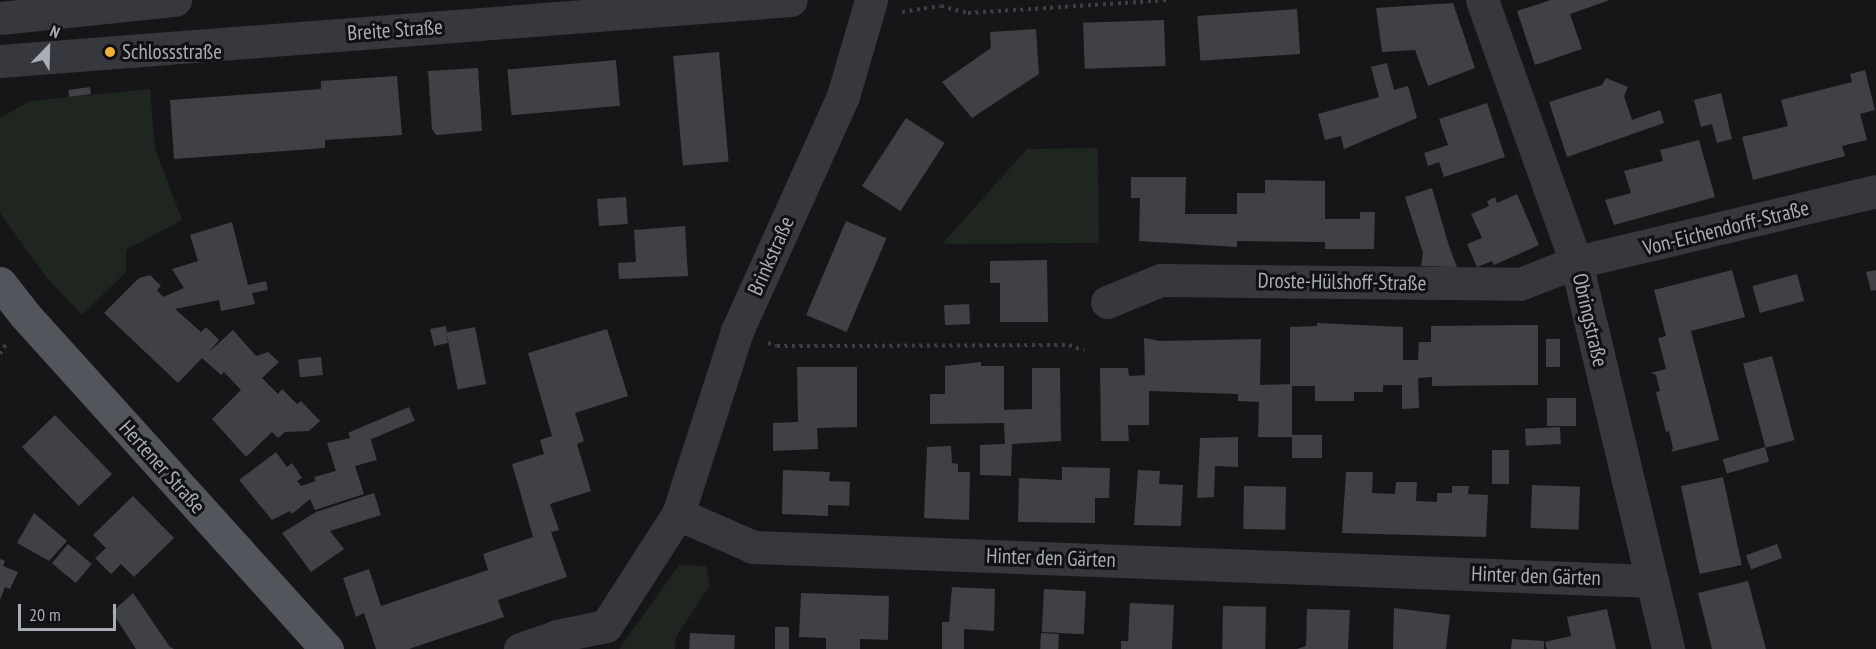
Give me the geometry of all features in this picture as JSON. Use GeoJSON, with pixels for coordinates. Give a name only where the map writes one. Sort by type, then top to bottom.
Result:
{"type":"FeatureCollection","features":[{"type":"Feature","properties":{"kind":"main road","name":"Hertener Straße"},"geometry":{"type":"LineString","coordinates":[[0,283],[24,314],[327,649]]}},
{"type":"Feature","properties":{"kind":"street"},"geometry":{"type":"LineString","coordinates":[[0,18],[175,0]]}},
{"type":"Feature","properties":{"kind":"street","name":"Breite Straße"},"geometry":{"type":"LineString","coordinates":[[0,61],[791,0]]}},
{"type":"Feature","properties":{"kind":"street","name":"Obringstraße"},"geometry":{"type":"LineString","coordinates":[[1482,0],[1576,262],[1668,649]]}},
{"type":"Feature","properties":{"kind":"street","name":"Brinkstraße"},"geometry":{"type":"LineString","coordinates":[[678,514],[737,331],[843,96],[870,8]]}},
{"type":"Feature","properties":{"kind":"street","name":"Von-Eichendorff-Straße"},"geometry":{"type":"LineString","coordinates":[[1576,262],[1876,191]]}},
{"type":"Feature","properties":{"kind":"street","name":"Droste-Hülshoff-Straße"},"geometry":{"type":"LineString","coordinates":[[1107,302],[1161,280],[1520,284],[1576,262]]}},
{"type":"Feature","properties":{"kind":"street"},"geometry":{"type":"LineString","coordinates":[[520,649],[557,636],[606,626],[678,514]]}},
{"type":"Feature","properties":{"kind":"street","name":"Hinter den Gärten"},"geometry":{"type":"LineString","coordinates":[[678,514],[753,547],[1652,581]]}},
{"type":"Feature","properties":{"kind":"path"},"geometry":{"type":"LineString","coordinates":[[870,8],[941,3],[968,13],[1168,0]]}},
{"type":"Feature","properties":{"kind":"path"},"geometry":{"type":"LineString","coordinates":[[737,331],[777,346],[1069,345],[1084,351]]}},
{"type":"Feature","properties":{"kind":"shaded area"},"geometry":{"type":"Polygon","coordinates":[[[150,89],[155,148],[182,220],[126,250],[126,272],[82,315],[46,277],[0,213],[0,118],[30,101],[150,89]]]}},
{"type":"Feature","properties":{"kind":"shaded area"},"geometry":{"type":"Polygon","coordinates":[[[1098,148],[1099,243],[942,244],[1027,149],[1098,148]]]}},
{"type":"Feature","properties":{"kind":"shaded area"},"geometry":{"type":"Polygon","coordinates":[[[679,565],[706,566],[710,585],[676,637],[675,649],[619,649],[679,565]]]}},
{"type":"Feature","properties":{"kind":"building"},"geometry":{"type":"Polygon","coordinates":[[[1551,0],[1610,0],[1570,14],[1582,49],[1535,65],[1517,11],[1551,0]]]}},
{"type":"Feature","properties":{"kind":"building"},"geometry":{"type":"Polygon","coordinates":[[[1453,3],[1475,68],[1428,86],[1415,50],[1382,52],[1376,8],[1453,3]]]}},
{"type":"Feature","properties":{"kind":"building"},"geometry":{"type":"Polygon","coordinates":[[[1297,9],[1300,54],[1200,61],[1197,16],[1297,9]]]}},
{"type":"Feature","properties":{"kind":"building"},"geometry":{"type":"Polygon","coordinates":[[[1164,20],[1166,66],[1085,69],[1083,23],[1164,20]]]}},
{"type":"Feature","properties":{"kind":"building"},"geometry":{"type":"Polygon","coordinates":[[[1036,29],[1039,74],[972,118],[942,82],[991,48],[990,32],[1036,29]]]}},
{"type":"Feature","properties":{"kind":"building"},"geometry":{"type":"Polygon","coordinates":[[[719,52],[729,162],[683,166],[673,56],[719,52]]]}},
{"type":"Feature","properties":{"kind":"building"},"geometry":{"type":"Polygon","coordinates":[[[616,60],[620,106],[511,115],[507,69],[616,60]]]}},
{"type":"Feature","properties":{"kind":"building"},"geometry":{"type":"Polygon","coordinates":[[[1387,63],[1394,90],[1408,86],[1417,118],[1344,149],[1341,136],[1325,140],[1318,114],[1379,97],[1371,67],[1387,63]]]}},
{"type":"Feature","properties":{"kind":"building"},"geometry":{"type":"Polygon","coordinates":[[[478,68],[482,131],[436,135],[432,129],[428,71],[478,68]]]}},
{"type":"Feature","properties":{"kind":"building"},"geometry":{"type":"Polygon","coordinates":[[[1865,70],[1875,110],[1860,114],[1867,140],[1842,146],[1845,156],[1753,180],[1742,137],[1788,126],[1781,100],[1852,82],[1850,74],[1865,70]]]}},
{"type":"Feature","properties":{"kind":"building"},"geometry":{"type":"Polygon","coordinates":[[[397,76],[402,135],[325,140],[325,148],[174,159],[170,100],[321,89],[321,81],[397,76]]]}},
{"type":"Feature","properties":{"kind":"building"},"geometry":{"type":"Polygon","coordinates":[[[1606,78],[1628,87],[1624,96],[1632,120],[1660,110],[1664,123],[1567,157],[1549,102],[1602,85],[1606,78]]]}},
{"type":"Feature","properties":{"kind":"building"},"geometry":{"type":"Polygon","coordinates":[[[90,87],[91,94],[69,97],[68,90],[90,87]]]}},
{"type":"Feature","properties":{"kind":"building"},"geometry":{"type":"Polygon","coordinates":[[[1721,93],[1732,139],[1717,143],[1712,124],[1701,127],[1694,100],[1721,93]]]}},
{"type":"Feature","properties":{"kind":"building"},"geometry":{"type":"Polygon","coordinates":[[[1487,103],[1505,157],[1444,177],[1439,162],[1428,166],[1424,153],[1448,145],[1439,119],[1487,103]]]}},
{"type":"Feature","properties":{"kind":"building"},"geometry":{"type":"Polygon","coordinates":[[[906,118],[945,143],[900,211],[862,186],[906,118]]]}},
{"type":"Feature","properties":{"kind":"building"},"geometry":{"type":"Polygon","coordinates":[[[1699,140],[1715,197],[1614,225],[1605,200],[1631,193],[1624,171],[1663,161],[1660,150],[1699,140]]]}},
{"type":"Feature","properties":{"kind":"building"},"geometry":{"type":"Polygon","coordinates":[[[1131,177],[1186,177],[1185,214],[1237,214],[1237,193],[1265,193],[1265,180],[1325,181],[1325,219],[1360,219],[1360,212],[1375,212],[1374,249],[1325,249],[1325,242],[1237,241],[1237,247],[1139,241],[1140,198],[1131,198],[1131,177]]]}},
{"type":"Feature","properties":{"kind":"building"},"geometry":{"type":"Polygon","coordinates":[[[1432,188],[1457,267],[1421,266],[1423,253],[1405,197],[1432,188]]]}},
{"type":"Feature","properties":{"kind":"building"},"geometry":{"type":"Polygon","coordinates":[[[1517,194],[1539,245],[1494,265],[1492,261],[1477,267],[1467,244],[1482,238],[1471,214],[1489,206],[1487,201],[1495,197],[1497,203],[1517,194]]]}},
{"type":"Feature","properties":{"kind":"building"},"geometry":{"type":"Polygon","coordinates":[[[626,197],[628,224],[599,226],[597,199],[626,197]]]}},
{"type":"Feature","properties":{"kind":"building"},"geometry":{"type":"Polygon","coordinates":[[[846,221],[887,238],[847,332],[806,315],[846,221]]]}},
{"type":"Feature","properties":{"kind":"building"},"geometry":{"type":"Polygon","coordinates":[[[232,222],[248,285],[266,281],[268,290],[252,293],[255,304],[221,311],[219,300],[175,309],[201,332],[206,327],[219,340],[208,353],[233,330],[256,356],[268,352],[279,362],[262,378],[278,394],[282,389],[297,404],[301,401],[320,421],[309,431],[285,432],[278,438],[272,432],[246,457],[212,419],[241,390],[224,372],[221,375],[202,358],[178,383],[104,313],[139,278],[150,275],[161,286],[157,290],[163,297],[184,288],[172,269],[198,261],[190,235],[232,222]]]}},
{"type":"Feature","properties":{"kind":"building"},"geometry":{"type":"Polygon","coordinates":[[[685,226],[688,276],[619,279],[618,263],[636,262],[634,230],[685,226]]]}},
{"type":"Feature","properties":{"kind":"building"},"geometry":{"type":"Polygon","coordinates":[[[1047,260],[1048,322],[1000,322],[1000,283],[990,283],[990,261],[1047,260]]]}},
{"type":"Feature","properties":{"kind":"building"},"geometry":{"type":"Polygon","coordinates":[[[1732,270],[1745,317],[1691,331],[1719,440],[1671,452],[1673,448],[1669,431],[1666,432],[1656,392],[1660,391],[1656,375],[1651,373],[1666,369],[1658,338],[1666,336],[1654,290],[1732,270]]]}},
{"type":"Feature","properties":{"kind":"building"},"geometry":{"type":"Polygon","coordinates":[[[1876,270],[1876,290],[1871,291],[1866,272],[1876,270]]]}},
{"type":"Feature","properties":{"kind":"building"},"geometry":{"type":"Polygon","coordinates":[[[1797,274],[1804,301],[1760,313],[1753,286],[1797,274]]]}},
{"type":"Feature","properties":{"kind":"building"},"geometry":{"type":"Polygon","coordinates":[[[969,304],[970,324],[945,325],[944,305],[969,304]]]}},
{"type":"Feature","properties":{"kind":"building"},"geometry":{"type":"Polygon","coordinates":[[[1317,323],[1403,327],[1403,360],[1418,360],[1419,342],[1431,342],[1431,326],[1538,325],[1538,385],[1432,386],[1432,377],[1418,378],[1419,408],[1402,409],[1402,385],[1383,385],[1383,392],[1354,392],[1354,401],[1315,401],[1315,386],[1292,386],[1292,437],[1258,437],[1259,402],[1238,401],[1238,394],[1149,391],[1149,425],[1128,425],[1129,441],[1101,441],[1100,368],[1128,368],[1129,376],[1145,375],[1144,338],[1160,341],[1261,339],[1260,385],[1290,384],[1290,327],[1317,326],[1317,323]]]}},
{"type":"Feature","properties":{"kind":"building"},"geometry":{"type":"Polygon","coordinates":[[[446,326],[448,343],[434,346],[430,329],[446,326]]]}},
{"type":"Feature","properties":{"kind":"building"},"geometry":{"type":"Polygon","coordinates":[[[475,327],[486,384],[458,389],[447,333],[475,327]]]}},
{"type":"Feature","properties":{"kind":"building"},"geometry":{"type":"Polygon","coordinates":[[[607,329],[628,396],[575,413],[584,441],[577,444],[591,491],[550,504],[559,530],[551,532],[567,577],[498,600],[504,617],[409,649],[376,649],[364,613],[356,617],[343,578],[369,569],[381,606],[488,570],[483,554],[533,537],[512,464],[544,454],[540,440],[552,436],[528,353],[607,329]]]}},
{"type":"Feature","properties":{"kind":"building"},"geometry":{"type":"Polygon","coordinates":[[[1546,339],[1560,339],[1560,367],[1546,367],[1546,339]]]}},
{"type":"Feature","properties":{"kind":"building"},"geometry":{"type":"Polygon","coordinates":[[[1772,356],[1795,440],[1766,448],[1743,364],[1772,356]]]}},
{"type":"Feature","properties":{"kind":"building"},"geometry":{"type":"Polygon","coordinates":[[[321,357],[323,375],[300,377],[298,359],[321,357]]]}},
{"type":"Feature","properties":{"kind":"building"},"geometry":{"type":"Polygon","coordinates":[[[981,362],[981,366],[1004,366],[1004,410],[1032,409],[1032,368],[1060,368],[1061,441],[1012,444],[1011,476],[980,475],[980,445],[1005,444],[1004,423],[930,424],[930,394],[945,394],[945,366],[981,362]]]}},
{"type":"Feature","properties":{"kind":"building"},"geometry":{"type":"Polygon","coordinates":[[[797,367],[857,367],[857,427],[817,428],[818,449],[773,451],[773,423],[798,422],[797,367]]]}},
{"type":"Feature","properties":{"kind":"building"},"geometry":{"type":"Polygon","coordinates":[[[1547,398],[1576,398],[1576,426],[1547,426],[1547,398]]]}},
{"type":"Feature","properties":{"kind":"building"},"geometry":{"type":"Polygon","coordinates":[[[409,407],[415,421],[354,447],[348,433],[409,407]]]}},
{"type":"Feature","properties":{"kind":"building"},"geometry":{"type":"Polygon","coordinates":[[[55,415],[112,474],[79,506],[22,447],[55,415]]]}},
{"type":"Feature","properties":{"kind":"building"},"geometry":{"type":"Polygon","coordinates":[[[1560,427],[1561,444],[1526,446],[1525,429],[1560,427]]]}},
{"type":"Feature","properties":{"kind":"building"},"geometry":{"type":"Polygon","coordinates":[[[369,434],[377,460],[355,466],[364,494],[315,510],[310,499],[292,514],[290,511],[272,520],[239,480],[276,452],[287,467],[292,463],[302,478],[297,481],[301,486],[316,481],[314,477],[336,471],[327,443],[369,434]]]}},
{"type":"Feature","properties":{"kind":"building"},"geometry":{"type":"Polygon","coordinates":[[[1292,435],[1322,435],[1322,458],[1292,458],[1292,435]]]}},
{"type":"Feature","properties":{"kind":"building"},"geometry":{"type":"Polygon","coordinates":[[[1238,437],[1238,467],[1215,466],[1214,497],[1197,498],[1200,438],[1238,437]]]}},
{"type":"Feature","properties":{"kind":"building"},"geometry":{"type":"Polygon","coordinates":[[[951,446],[952,463],[958,464],[958,472],[970,472],[969,520],[924,518],[927,447],[951,446]]]}},
{"type":"Feature","properties":{"kind":"building"},"geometry":{"type":"Polygon","coordinates":[[[1765,447],[1769,461],[1727,474],[1723,459],[1765,447]]]}},
{"type":"Feature","properties":{"kind":"building"},"geometry":{"type":"Polygon","coordinates":[[[1492,450],[1509,450],[1509,484],[1492,484],[1492,450]]]}},
{"type":"Feature","properties":{"kind":"building"},"geometry":{"type":"Polygon","coordinates":[[[1062,467],[1110,468],[1109,498],[1095,498],[1095,523],[1018,522],[1019,478],[1062,480],[1062,467]]]}},
{"type":"Feature","properties":{"kind":"building"},"geometry":{"type":"Polygon","coordinates":[[[783,470],[830,472],[829,481],[850,482],[849,506],[828,505],[828,516],[782,514],[783,470]]]}},
{"type":"Feature","properties":{"kind":"building"},"geometry":{"type":"Polygon","coordinates":[[[1138,470],[1160,471],[1159,484],[1183,485],[1181,526],[1134,525],[1138,470]]]}},
{"type":"Feature","properties":{"kind":"building"},"geometry":{"type":"Polygon","coordinates":[[[1346,472],[1373,472],[1372,493],[1395,494],[1396,482],[1417,482],[1416,501],[1437,502],[1437,493],[1452,493],[1452,486],[1469,486],[1468,494],[1488,495],[1486,537],[1342,533],[1346,472]]]}},
{"type":"Feature","properties":{"kind":"building"},"geometry":{"type":"Polygon","coordinates":[[[1723,477],[1742,565],[1700,574],[1681,486],[1723,477]]]}},
{"type":"Feature","properties":{"kind":"building"},"geometry":{"type":"Polygon","coordinates":[[[1532,485],[1580,487],[1578,530],[1530,528],[1532,485]]]}},
{"type":"Feature","properties":{"kind":"building"},"geometry":{"type":"Polygon","coordinates":[[[1244,486],[1286,487],[1285,530],[1243,529],[1244,486]]]}},
{"type":"Feature","properties":{"kind":"building"},"geometry":{"type":"Polygon","coordinates":[[[374,493],[381,515],[330,531],[344,549],[311,572],[282,533],[316,512],[374,493]]]}},
{"type":"Feature","properties":{"kind":"building"},"geometry":{"type":"Polygon","coordinates":[[[133,496],[174,538],[134,577],[121,564],[111,574],[95,558],[106,548],[93,535],[133,496]]]}},
{"type":"Feature","properties":{"kind":"building"},"geometry":{"type":"Polygon","coordinates":[[[34,513],[67,541],[49,561],[17,543],[34,513]]]}},
{"type":"Feature","properties":{"kind":"building"},"geometry":{"type":"Polygon","coordinates":[[[68,544],[92,564],[76,583],[52,563],[68,544]]]}},
{"type":"Feature","properties":{"kind":"building"},"geometry":{"type":"Polygon","coordinates":[[[1777,544],[1782,558],[1751,569],[1746,555],[1777,544]]]}},
{"type":"Feature","properties":{"kind":"building"},"geometry":{"type":"Polygon","coordinates":[[[0,559],[5,561],[3,566],[18,572],[10,589],[5,587],[0,600],[0,559]]]}},
{"type":"Feature","properties":{"kind":"building"},"geometry":{"type":"Polygon","coordinates":[[[1748,581],[1766,649],[1712,649],[1698,593],[1748,581]]]}},
{"type":"Feature","properties":{"kind":"building"},"geometry":{"type":"Polygon","coordinates":[[[952,587],[995,589],[994,631],[964,629],[964,649],[942,649],[942,622],[949,622],[952,587]]]}},
{"type":"Feature","properties":{"kind":"building"},"geometry":{"type":"Polygon","coordinates":[[[1044,589],[1086,591],[1084,634],[1042,632],[1044,589]]]}},
{"type":"Feature","properties":{"kind":"building"},"geometry":{"type":"Polygon","coordinates":[[[133,593],[170,647],[174,649],[136,649],[112,612],[133,593]]]}},
{"type":"Feature","properties":{"kind":"building"},"geometry":{"type":"Polygon","coordinates":[[[801,593],[889,596],[888,640],[860,639],[860,649],[826,649],[826,638],[799,637],[801,593]]]}},
{"type":"Feature","properties":{"kind":"building"},"geometry":{"type":"Polygon","coordinates":[[[1130,603],[1174,605],[1172,649],[1121,649],[1121,641],[1128,641],[1130,603]]]}},
{"type":"Feature","properties":{"kind":"building"},"geometry":{"type":"Polygon","coordinates":[[[1223,606],[1266,607],[1265,649],[1222,649],[1223,606]]]}},
{"type":"Feature","properties":{"kind":"building"},"geometry":{"type":"Polygon","coordinates":[[[1394,608],[1450,615],[1446,649],[1393,649],[1394,608]]]}},
{"type":"Feature","properties":{"kind":"building"},"geometry":{"type":"Polygon","coordinates":[[[1307,609],[1350,610],[1348,649],[1297,649],[1306,646],[1307,609]]]}},
{"type":"Feature","properties":{"kind":"building"},"geometry":{"type":"Polygon","coordinates":[[[1607,609],[1616,649],[1547,649],[1545,642],[1571,636],[1567,617],[1607,609]]]}},
{"type":"Feature","properties":{"kind":"building"},"geometry":{"type":"Polygon","coordinates":[[[775,627],[789,627],[789,649],[775,649],[775,627]]]}},
{"type":"Feature","properties":{"kind":"building"},"geometry":{"type":"Polygon","coordinates":[[[690,633],[735,635],[734,649],[689,649],[690,633]]]}},
{"type":"Feature","properties":{"kind":"building"},"geometry":{"type":"Polygon","coordinates":[[[1041,633],[1059,634],[1058,649],[1040,649],[1041,633]]]}},
{"type":"Feature","properties":{"kind":"building"},"geometry":{"type":"Polygon","coordinates":[[[1512,639],[1544,641],[1544,649],[1511,649],[1512,639]]]}},
{"type":"Feature","properties":{"kind":"place","name":"Schlossstraße"},"geometry":{"type":"Point","coordinates":[110,52]}}]}
